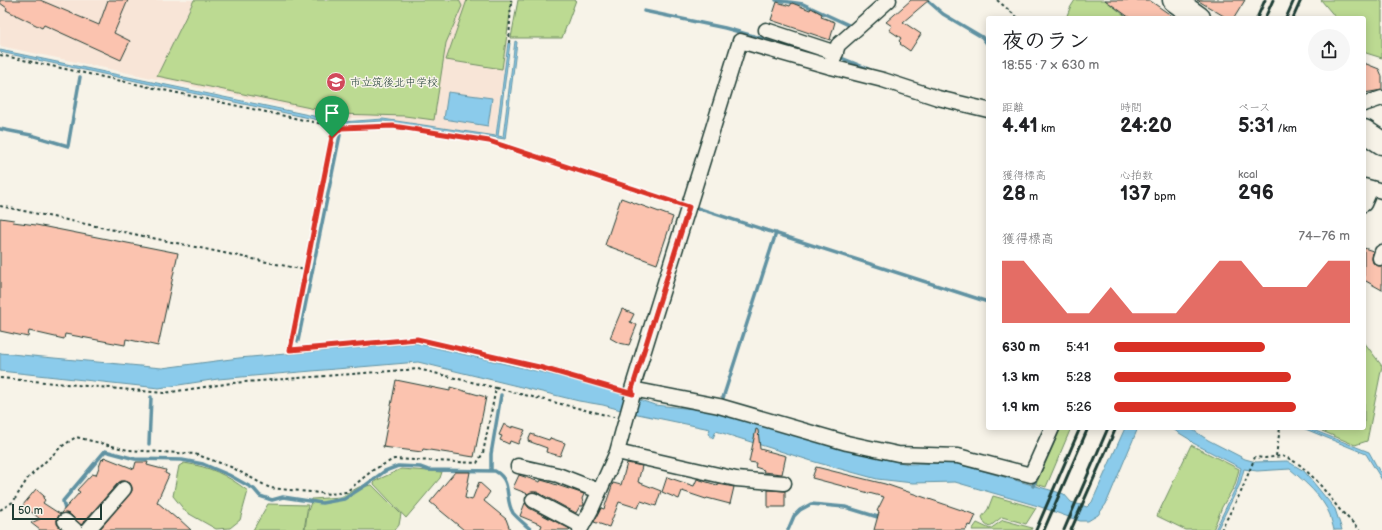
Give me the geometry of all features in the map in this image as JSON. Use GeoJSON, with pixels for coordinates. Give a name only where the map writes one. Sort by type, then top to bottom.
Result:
{"type":"FeatureCollection","features":[{"type":"Feature","properties":{"kind":"main road"},"geometry":{"type":"LineString","coordinates":[[1174,0],[1196,16]]}},
{"type":"Feature","properties":{"kind":"main road"},"geometry":{"type":"LineString","coordinates":[[1366,132],[1382,144]]}},
{"type":"Feature","properties":{"kind":"street"},"geometry":{"type":"LineString","coordinates":[[831,68],[838,45],[889,0]]}},
{"type":"Feature","properties":{"kind":"street"},"geometry":{"type":"LineString","coordinates":[[766,30],[836,53]]}},
{"type":"Feature","properties":{"kind":"street"},"geometry":{"type":"LineString","coordinates":[[533,500],[581,528],[617,452],[627,420],[632,392],[740,41],[831,68],[883,80],[938,98],[986,110]]}},
{"type":"Feature","properties":{"kind":"street"},"geometry":{"type":"LineString","coordinates":[[1366,103],[1382,98]]}},
{"type":"Feature","properties":{"kind":"street"},"geometry":{"type":"LineString","coordinates":[[1366,200],[1372,188]]}},
{"type":"Feature","properties":{"kind":"street"},"geometry":{"type":"LineString","coordinates":[[632,392],[719,406],[847,443],[898,454],[958,456],[1031,475],[1051,430]]}},
{"type":"Feature","properties":{"kind":"street"},"geometry":{"type":"LineString","coordinates":[[617,452],[736,479],[784,483]]}},
{"type":"Feature","properties":{"kind":"street"},"geometry":{"type":"LineString","coordinates":[[518,466],[558,475],[599,491]]}},
{"type":"Feature","properties":{"kind":"street"},"geometry":{"type":"LineString","coordinates":[[88,530],[124,488]]}},
{"type":"Feature","properties":{"kind":"path"},"geometry":{"type":"LineString","coordinates":[[509,43],[511,0]]}},
{"type":"Feature","properties":{"kind":"path"},"geometry":{"type":"LineString","coordinates":[[997,0],[1016,16]]}},
{"type":"Feature","properties":{"kind":"path"},"geometry":{"type":"LineString","coordinates":[[0,55],[341,128],[393,126],[489,141],[689,207]]}},
{"type":"Feature","properties":{"kind":"path"},"geometry":{"type":"LineString","coordinates":[[341,128],[332,137],[290,350],[417,339],[539,367],[632,392]]}},
{"type":"Feature","properties":{"kind":"path"},"geometry":{"type":"LineString","coordinates":[[0,206],[305,270]]}},
{"type":"Feature","properties":{"kind":"path"},"geometry":{"type":"LineString","coordinates":[[0,378],[164,394],[232,383],[418,369],[627,420]]}},
{"type":"Feature","properties":{"kind":"path"},"geometry":{"type":"LineString","coordinates":[[0,510],[13,502],[28,478],[61,447],[76,437],[128,450],[195,454],[231,467],[270,488],[330,494],[346,492],[373,470],[394,458],[477,463],[484,453],[496,388]]}},
{"type":"Feature","properties":{"kind":"path"},"geometry":{"type":"LineString","coordinates":[[1276,456],[1280,430]]}},
{"type":"Feature","properties":{"kind":"path"},"geometry":{"type":"LineString","coordinates":[[1221,530],[1241,492],[1255,458],[1276,456],[1282,456],[1300,465],[1317,481],[1340,510],[1360,530]]}},
{"type":"Feature","properties":{"kind":"shaded area","name":"市立筑後北中学校"},"geometry":{"type":"Polygon","coordinates":[[[0,0],[512,0],[495,136],[381,118],[342,118],[0,46],[0,0]]]}},
{"type":"Feature","properties":{"kind":"green space"},"geometry":{"type":"Polygon","coordinates":[[[194,0],[459,0],[462,6],[446,43],[434,120],[405,116],[339,114],[157,76],[194,0]]]}},
{"type":"Feature","properties":{"kind":"green space"},"geometry":{"type":"Polygon","coordinates":[[[467,0],[512,0],[502,69],[446,60],[467,0]]]}},
{"type":"Feature","properties":{"kind":"green space"},"geometry":{"type":"Polygon","coordinates":[[[518,0],[576,0],[562,38],[511,38],[518,0]]]}},
{"type":"Feature","properties":{"kind":"green space"},"geometry":{"type":"Polygon","coordinates":[[[1075,0],[1105,0],[1125,16],[1067,16],[1075,0]]]}},
{"type":"Feature","properties":{"kind":"green space"},"geometry":{"type":"Polygon","coordinates":[[[1321,0],[1382,0],[1382,58],[1366,53],[1366,16],[1334,16],[1321,0]]]}},
{"type":"Feature","properties":{"kind":"green space"},"geometry":{"type":"Polygon","coordinates":[[[1366,345],[1382,366],[1367,441],[1355,445],[1322,431],[1366,430],[1366,345]]]}},
{"type":"Feature","properties":{"kind":"green space"},"geometry":{"type":"Polygon","coordinates":[[[1060,430],[1070,430],[1046,487],[1036,484],[1060,430]]]}},
{"type":"Feature","properties":{"kind":"green space"},"geometry":{"type":"Polygon","coordinates":[[[1191,445],[1239,469],[1235,485],[1222,507],[1213,530],[1186,530],[1157,516],[1191,445]]]}},
{"type":"Feature","properties":{"kind":"green space"},"geometry":{"type":"Polygon","coordinates":[[[184,463],[218,472],[248,491],[240,520],[230,528],[216,529],[186,512],[173,496],[179,466],[184,463]]]}},
{"type":"Feature","properties":{"kind":"green space"},"geometry":{"type":"Polygon","coordinates":[[[401,469],[442,472],[440,478],[406,518],[374,484],[375,481],[401,469]]]}},
{"type":"Feature","properties":{"kind":"green space"},"geometry":{"type":"Polygon","coordinates":[[[372,485],[401,514],[399,525],[395,530],[305,530],[307,514],[312,499],[341,497],[359,487],[372,485]]]}},
{"type":"Feature","properties":{"kind":"green space"},"geometry":{"type":"Polygon","coordinates":[[[993,496],[1036,508],[1026,524],[1002,517],[989,527],[985,524],[982,517],[988,509],[993,496]]]}},
{"type":"Feature","properties":{"kind":"green space"},"geometry":{"type":"Polygon","coordinates":[[[268,504],[308,505],[304,530],[253,530],[268,504]]]}},
{"type":"Feature","properties":{"kind":"green space"},"geometry":{"type":"Polygon","coordinates":[[[1003,520],[1032,528],[1031,530],[972,530],[977,523],[990,529],[1003,520]]]}},
{"type":"Feature","properties":{"kind":"water"},"geometry":{"type":"Polygon","coordinates":[[[515,41],[517,42],[505,139],[383,121],[349,123],[342,125],[0,52],[0,50],[342,122],[383,119],[496,136],[508,43],[510,43],[498,136],[503,137],[515,41]]]}},
{"type":"Feature","properties":{"kind":"water"},"geometry":{"type":"Polygon","coordinates":[[[448,92],[492,98],[488,126],[444,119],[448,92]]]}},
{"type":"Feature","properties":{"kind":"water"},"geometry":{"type":"Polygon","coordinates":[[[415,343],[558,376],[604,388],[655,405],[713,411],[837,448],[908,464],[955,463],[1064,494],[1071,502],[1087,507],[1092,502],[1124,430],[1137,430],[1106,504],[1098,515],[1088,521],[1080,521],[1038,506],[955,482],[913,483],[877,479],[815,462],[716,431],[713,438],[708,434],[710,429],[579,401],[418,362],[218,379],[159,388],[0,371],[0,353],[162,368],[239,358],[415,343]]]}},
{"type":"Feature","properties":{"kind":"water"},"geometry":{"type":"Polygon","coordinates":[[[1174,430],[1193,430],[1208,440],[1245,459],[1256,462],[1287,461],[1304,471],[1335,509],[1342,530],[1334,530],[1330,515],[1323,502],[1313,490],[1290,469],[1257,471],[1244,469],[1240,484],[1217,530],[1215,530],[1237,485],[1241,468],[1193,443],[1174,430]]]}},
{"type":"Feature","properties":{"kind":"water"},"geometry":{"type":"Polygon","coordinates":[[[1308,430],[1313,430],[1369,452],[1382,476],[1382,480],[1366,454],[1308,430]]]}},
{"type":"Feature","properties":{"kind":"building"},"geometry":{"type":"Polygon","coordinates":[[[0,0],[40,0],[99,25],[108,0],[128,0],[114,33],[130,41],[121,60],[44,25],[42,28],[6,10],[7,8],[0,3],[0,0]]]}},
{"type":"Feature","properties":{"kind":"building"},"geometry":{"type":"Polygon","coordinates":[[[911,0],[929,0],[903,22],[921,34],[910,51],[900,44],[901,43],[899,41],[901,38],[889,30],[892,26],[886,22],[911,0]]]}},
{"type":"Feature","properties":{"kind":"building"},"geometry":{"type":"Polygon","coordinates":[[[1105,0],[1149,0],[1172,16],[1127,16],[1105,0]]]}},
{"type":"Feature","properties":{"kind":"building"},"geometry":{"type":"Polygon","coordinates":[[[1197,0],[1245,0],[1235,16],[1224,16],[1197,0]]]}},
{"type":"Feature","properties":{"kind":"building"},"geometry":{"type":"Polygon","coordinates":[[[777,2],[790,6],[792,3],[810,10],[811,8],[822,14],[821,17],[835,22],[830,40],[771,20],[777,2]]]}},
{"type":"Feature","properties":{"kind":"building"},"geometry":{"type":"Polygon","coordinates":[[[1366,64],[1379,69],[1382,76],[1382,90],[1366,93],[1366,64]]]}},
{"type":"Feature","properties":{"kind":"building"},"geometry":{"type":"Polygon","coordinates":[[[621,198],[673,217],[657,264],[605,245],[621,198]]]}},
{"type":"Feature","properties":{"kind":"building"},"geometry":{"type":"Polygon","coordinates":[[[0,218],[14,220],[13,222],[36,225],[178,253],[158,346],[126,339],[125,345],[65,334],[64,339],[29,331],[28,337],[0,331],[0,218]]]}},
{"type":"Feature","properties":{"kind":"building"},"geometry":{"type":"Polygon","coordinates":[[[1366,249],[1373,251],[1373,263],[1378,266],[1382,266],[1382,290],[1366,281],[1366,249]]]}},
{"type":"Feature","properties":{"kind":"building"},"geometry":{"type":"Polygon","coordinates":[[[622,309],[634,314],[630,322],[637,325],[629,345],[619,343],[610,338],[622,309]]]}},
{"type":"Feature","properties":{"kind":"building"},"geometry":{"type":"Polygon","coordinates":[[[396,380],[450,391],[450,387],[486,397],[474,457],[423,449],[422,452],[383,447],[396,380]]]}},
{"type":"Feature","properties":{"kind":"building"},"geometry":{"type":"Polygon","coordinates":[[[504,424],[512,428],[512,426],[525,430],[518,444],[510,441],[509,444],[500,440],[502,436],[499,435],[504,424]]]}},
{"type":"Feature","properties":{"kind":"building"},"geometry":{"type":"Polygon","coordinates":[[[756,429],[758,430],[760,449],[786,456],[782,474],[763,472],[764,470],[755,467],[756,463],[749,462],[756,429]]]}},
{"type":"Feature","properties":{"kind":"building"},"geometry":{"type":"Polygon","coordinates":[[[531,434],[565,443],[560,456],[546,452],[547,448],[528,441],[531,434]]]}},
{"type":"Feature","properties":{"kind":"building"},"geometry":{"type":"Polygon","coordinates":[[[104,457],[134,469],[136,462],[148,462],[147,465],[166,470],[165,473],[169,475],[157,502],[191,530],[101,530],[100,529],[132,491],[130,483],[125,481],[118,483],[81,525],[71,515],[66,513],[59,515],[57,519],[57,524],[62,530],[40,530],[31,523],[40,519],[23,505],[36,489],[44,496],[43,498],[45,500],[43,503],[60,514],[80,492],[77,490],[92,474],[96,475],[104,457]]]}},
{"type":"Feature","properties":{"kind":"building"},"geometry":{"type":"Polygon","coordinates":[[[627,463],[642,466],[638,482],[661,491],[656,506],[641,501],[638,508],[619,502],[609,527],[594,522],[601,508],[604,509],[613,483],[621,485],[627,463]]]}},
{"type":"Feature","properties":{"kind":"building"},"geometry":{"type":"Polygon","coordinates":[[[816,467],[885,484],[976,515],[971,526],[968,525],[966,530],[874,530],[879,512],[877,511],[884,497],[812,478],[816,467]]]}},
{"type":"Feature","properties":{"kind":"building"},"geometry":{"type":"Polygon","coordinates":[[[455,472],[470,472],[465,498],[472,500],[479,482],[490,492],[484,501],[506,519],[510,530],[464,530],[430,502],[455,472]]]}},
{"type":"Feature","properties":{"kind":"building"},"geometry":{"type":"Polygon","coordinates":[[[519,475],[540,482],[541,480],[548,482],[584,494],[582,499],[584,504],[583,506],[580,506],[576,513],[537,492],[528,494],[513,488],[519,475]]]}},
{"type":"Feature","properties":{"kind":"building"},"geometry":{"type":"Polygon","coordinates":[[[667,477],[694,486],[697,479],[717,485],[734,487],[730,504],[706,499],[682,491],[679,499],[662,492],[667,477]]]}},
{"type":"Feature","properties":{"kind":"building"},"geometry":{"type":"Polygon","coordinates":[[[768,490],[785,491],[785,507],[768,507],[768,490]]]}},
{"type":"Feature","properties":{"kind":"building"},"geometry":{"type":"Polygon","coordinates":[[[525,503],[529,508],[570,529],[540,530],[542,525],[520,516],[525,503]]]}},
{"type":"Feature","properties":{"kind":"waterway"},"geometry":{"type":"LineString","coordinates":[[776,0],[803,4],[853,27]]}},
{"type":"Feature","properties":{"kind":"waterway"},"geometry":{"type":"LineString","coordinates":[[927,0],[943,14],[982,37],[986,42]]}},
{"type":"Feature","properties":{"kind":"waterway"},"geometry":{"type":"LineString","coordinates":[[644,11],[725,28],[818,54]]}},
{"type":"Feature","properties":{"kind":"waterway"},"geometry":{"type":"LineString","coordinates":[[840,55],[839,57],[871,70]]}},
{"type":"Feature","properties":{"kind":"waterway"},"geometry":{"type":"LineString","coordinates":[[0,129],[31,135],[68,146],[80,77]]}},
{"type":"Feature","properties":{"kind":"waterway"},"geometry":{"type":"LineString","coordinates":[[298,341],[340,135]]}},
{"type":"Feature","properties":{"kind":"waterway"},"geometry":{"type":"LineString","coordinates":[[697,208],[986,301]]}},
{"type":"Feature","properties":{"kind":"waterway"},"geometry":{"type":"LineString","coordinates":[[723,398],[776,233]]}},
{"type":"Feature","properties":{"kind":"waterway"},"geometry":{"type":"LineString","coordinates":[[491,471],[491,454],[501,395]]}},
{"type":"Feature","properties":{"kind":"waterway"},"geometry":{"type":"LineString","coordinates":[[149,444],[151,397]]}},
{"type":"Feature","properties":{"kind":"waterway"},"geometry":{"type":"LineString","coordinates":[[66,514],[63,501],[105,451],[135,459],[182,460],[203,464],[229,475],[254,489],[260,496],[272,500],[283,497],[322,503],[344,499],[385,471],[398,466],[420,467],[428,470],[495,471],[501,475],[504,480],[510,508],[513,513],[531,530]]}},
{"type":"Feature","properties":{"kind":"waterway"},"geometry":{"type":"LineString","coordinates":[[1033,486],[1037,477]]}},
{"type":"Feature","properties":{"kind":"waterway"},"geometry":{"type":"LineString","coordinates":[[788,530],[794,516],[800,510],[811,504],[845,507],[881,518]]}},
{"type":"Feature","properties":{"kind":"railway"},"geometry":{"type":"LineString","coordinates":[[1258,16],[1265,0]]}},
{"type":"Feature","properties":{"kind":"railway"},"geometry":{"type":"LineString","coordinates":[[1266,16],[1273,0]]}},
{"type":"Feature","properties":{"kind":"railway"},"geometry":{"type":"LineString","coordinates":[[1287,16],[1294,0]]}},
{"type":"Feature","properties":{"kind":"railway"},"geometry":{"type":"LineString","coordinates":[[1294,16],[1301,0]]}},
{"type":"Feature","properties":{"kind":"railway"},"geometry":{"type":"LineString","coordinates":[[1036,530],[1079,430]]}},
{"type":"Feature","properties":{"kind":"railway"},"geometry":{"type":"LineString","coordinates":[[1044,530],[1087,430]]}},
{"type":"Feature","properties":{"kind":"railway"},"geometry":{"type":"LineString","coordinates":[[1064,530],[1107,430]]}},
{"type":"Feature","properties":{"kind":"railway"},"geometry":{"type":"LineString","coordinates":[[1071,530],[1115,430]]}},
{"type":"Feature","properties":{"kind":"place","name":"市立筑後北中学校"},"geometry":{"type":"Point","coordinates":[336,82]}},
{"type":"Feature","properties":{"kind":"route"},"geometry":{"type":"LineString","coordinates":[[393,126],[489,141],[689,207],[632,389],[633,394],[539,367],[417,339],[290,350],[332,137],[341,128],[393,126]]}}]}
